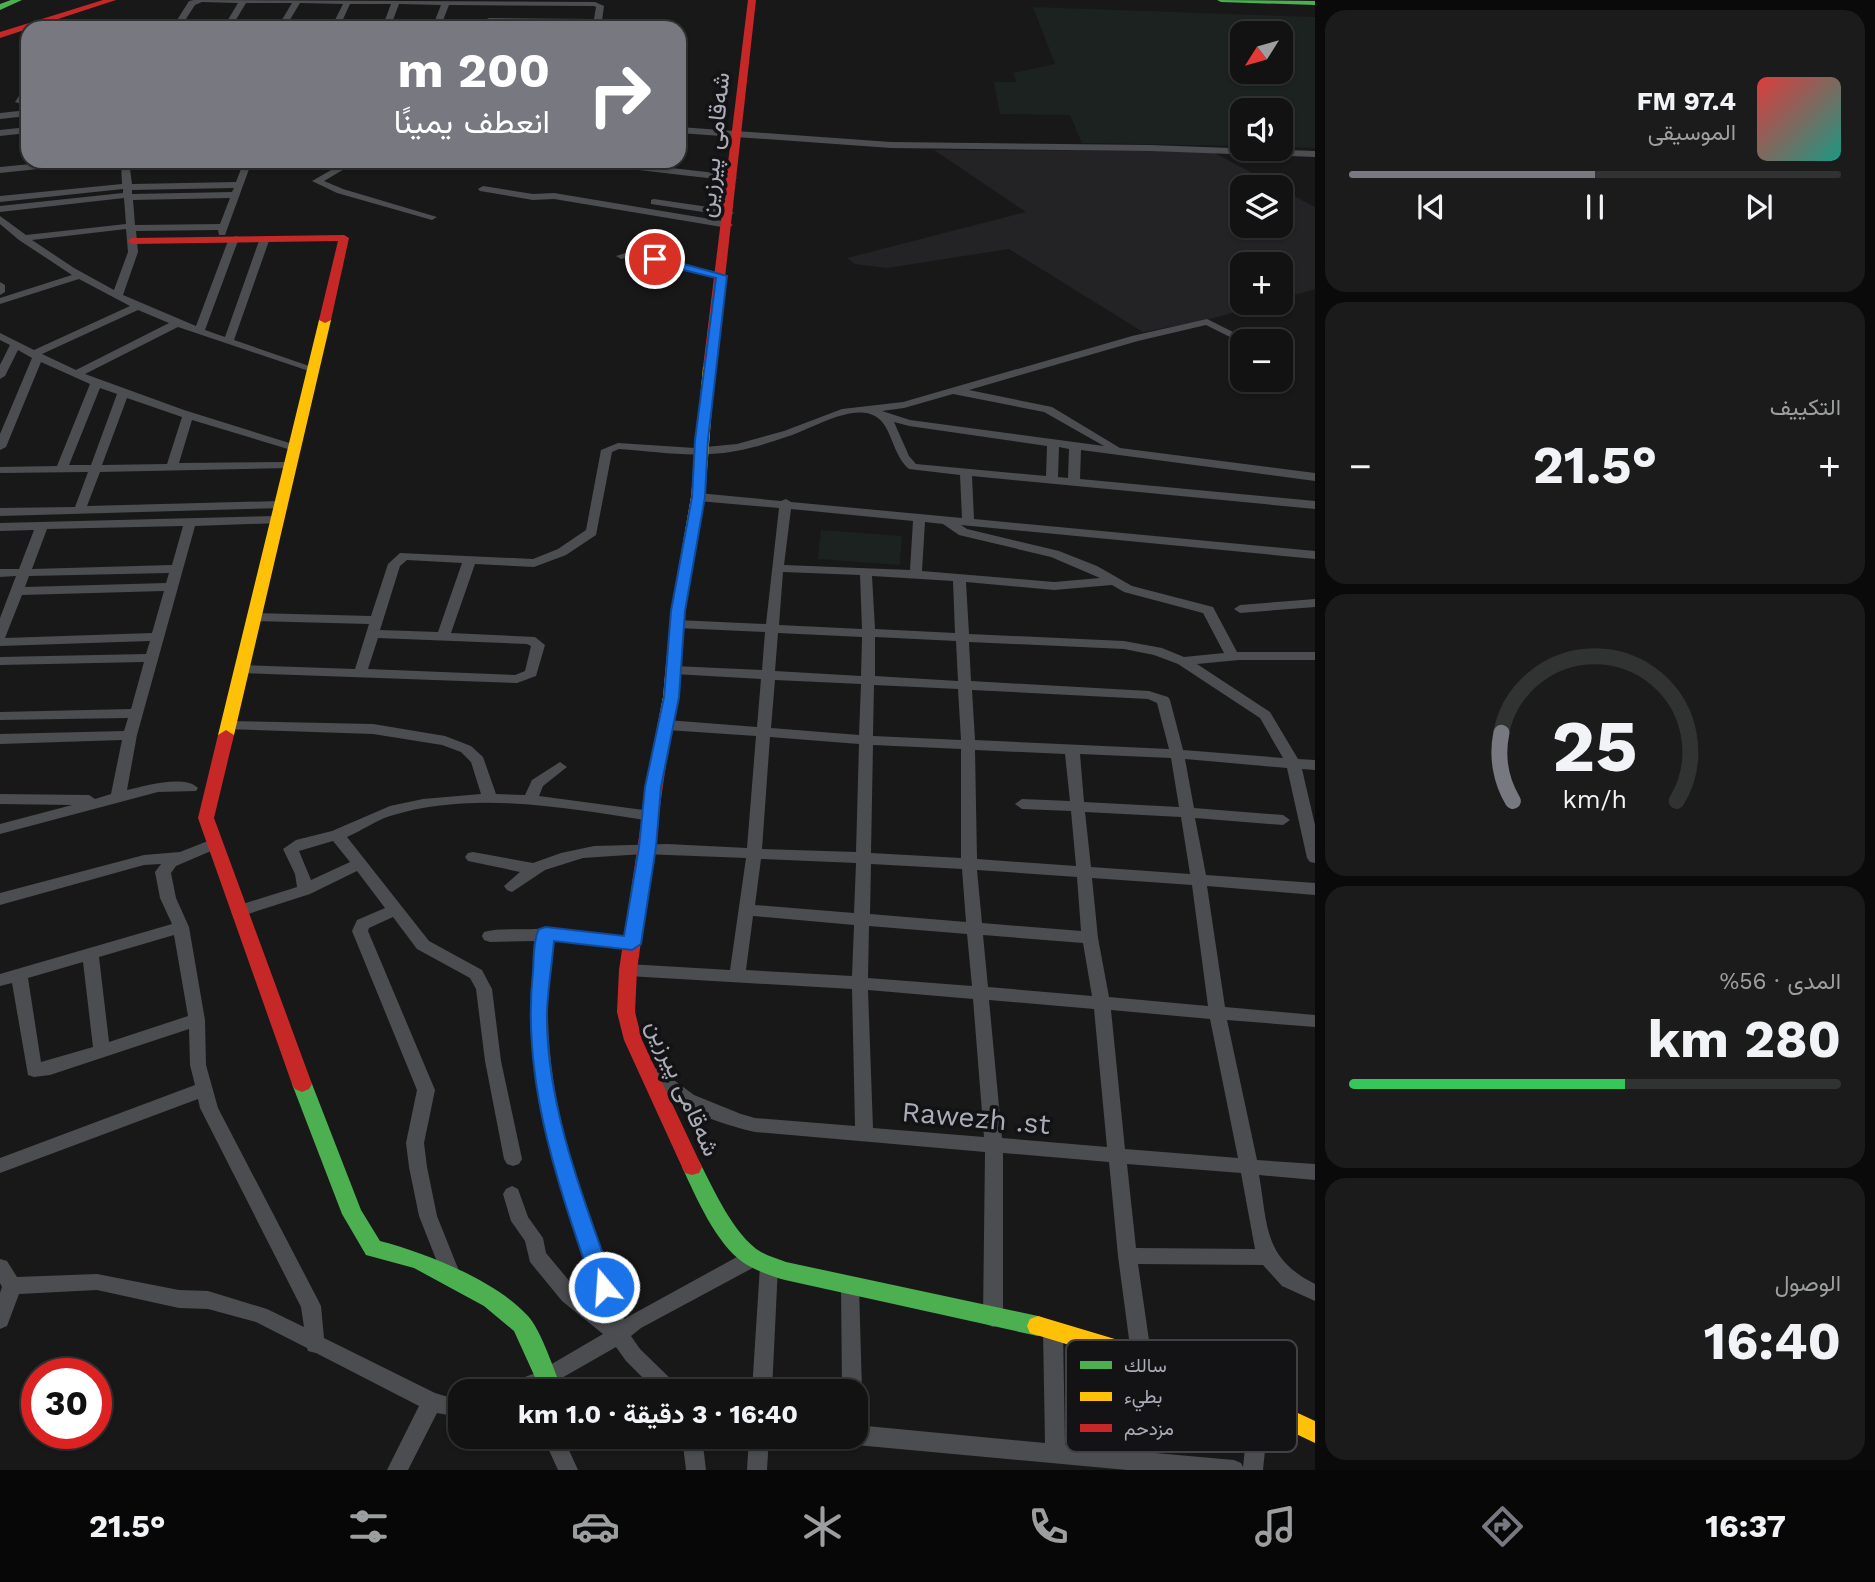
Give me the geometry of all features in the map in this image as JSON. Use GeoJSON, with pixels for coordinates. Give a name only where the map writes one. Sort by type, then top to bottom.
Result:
{"type":"FeatureCollection","features":[{"type":"Feature","properties":{"kind":"main road"},"geometry":{"type":"LineString","coordinates":[[0,7],[18,0]]}},
{"type":"Feature","properties":{"kind":"main road"},"geometry":{"type":"LineString","coordinates":[[0,24],[66,0]]}},
{"type":"Feature","properties":{"kind":"main road"},"geometry":{"type":"LineString","coordinates":[[48,21],[112,0]]}},
{"type":"Feature","properties":{"kind":"main road"},"geometry":{"type":"LineString","coordinates":[[58,21],[133,0]]}},
{"type":"Feature","properties":{"kind":"main road","name":"شەقامی پیرزین"},"geometry":{"type":"LineString","coordinates":[[752,0],[700,450],[698,497],[677,624],[667,724],[654,780],[648,847],[625,997],[629,1026],[707,1198],[730,1236],[761,1262]]}},
{"type":"Feature","properties":{"kind":"main road"},"geometry":{"type":"LineString","coordinates":[[1221,0],[1315,3]]}},
{"type":"Feature","properties":{"kind":"main road"},"geometry":{"type":"LineString","coordinates":[[0,37],[21,30]]}},
{"type":"Feature","properties":{"kind":"main road"},"geometry":{"type":"LineString","coordinates":[[0,37],[21,31]]}},
{"type":"Feature","properties":{"kind":"main road"},"geometry":{"type":"LineString","coordinates":[[131,232],[226,234],[264,238],[344,237],[310,368],[254,617],[207,803],[206,818],[213,844],[352,1214],[373,1249],[384,1254],[418,1260],[452,1276],[492,1300],[522,1324],[529,1379]]}},
{"type":"Feature","properties":{"kind":"main road"},"geometry":{"type":"LineString","coordinates":[[761,1262],[850,1286],[1087,1340]]}},
{"type":"Feature","properties":{"kind":"main road"},"geometry":{"type":"LineString","coordinates":[[1297,1422],[1315,1432]]}},
{"type":"Feature","properties":{"kind":"street"},"geometry":{"type":"LineString","coordinates":[[285,21],[296,0]]}},
{"type":"Feature","properties":{"kind":"street"},"geometry":{"type":"LineString","coordinates":[[181,21],[194,1],[296,0],[594,4],[600,6],[598,21]]}},
{"type":"Feature","properties":{"kind":"street"},"geometry":{"type":"LineString","coordinates":[[231,21],[243,1]]}},
{"type":"Feature","properties":{"kind":"street"},"geometry":{"type":"LineString","coordinates":[[338,21],[347,2]]}},
{"type":"Feature","properties":{"kind":"street"},"geometry":{"type":"LineString","coordinates":[[389,21],[396,2]]}},
{"type":"Feature","properties":{"kind":"street"},"geometry":{"type":"LineString","coordinates":[[439,21],[446,2]]}},
{"type":"Feature","properties":{"kind":"street"},"geometry":{"type":"LineString","coordinates":[[489,21],[494,3]]}},
{"type":"Feature","properties":{"kind":"street"},"geometry":{"type":"LineString","coordinates":[[0,116],[21,114]]}},
{"type":"Feature","properties":{"kind":"street"},"geometry":{"type":"LineString","coordinates":[[0,133],[21,131]]}},
{"type":"Feature","properties":{"kind":"street"},"geometry":{"type":"LineString","coordinates":[[686,131],[891,145],[1150,148],[1315,154]]}},
{"type":"Feature","properties":{"kind":"street"},"geometry":{"type":"LineString","coordinates":[[0,161],[21,159]]}},
{"type":"Feature","properties":{"kind":"street"},"geometry":{"type":"LineString","coordinates":[[0,170],[21,168]]}},
{"type":"Feature","properties":{"kind":"street"},"geometry":{"type":"LineString","coordinates":[[117,296],[133,260],[126,168]]}},
{"type":"Feature","properties":{"kind":"street"},"geometry":{"type":"LineString","coordinates":[[199,331],[245,168]]}},
{"type":"Feature","properties":{"kind":"street"},"geometry":{"type":"LineString","coordinates":[[341,168],[317,181],[340,191],[432,216]]}},
{"type":"Feature","properties":{"kind":"street"},"geometry":{"type":"LineString","coordinates":[[647,168],[733,178]]}},
{"type":"Feature","properties":{"kind":"street"},"geometry":{"type":"LineString","coordinates":[[484,189],[728,219]]}},
{"type":"Feature","properties":{"kind":"street"},"geometry":{"type":"LineString","coordinates":[[0,199],[128,191],[237,190]]}},
{"type":"Feature","properties":{"kind":"street"},"geometry":{"type":"LineString","coordinates":[[0,209],[128,191]]}},
{"type":"Feature","properties":{"kind":"street"},"geometry":{"type":"LineString","coordinates":[[654,202],[728,219]]}},
{"type":"Feature","properties":{"kind":"street"},"geometry":{"type":"LineString","coordinates":[[0,219],[22,238],[79,276],[117,296],[177,323],[310,368]]}},
{"type":"Feature","properties":{"kind":"street"},"geometry":{"type":"LineString","coordinates":[[22,238],[131,232]]}},
{"type":"Feature","properties":{"kind":"street"},"geometry":{"type":"LineString","coordinates":[[228,342],[264,238]]}},
{"type":"Feature","properties":{"kind":"street"},"geometry":{"type":"LineString","coordinates":[[621,256],[632,254],[722,276]]}},
{"type":"Feature","properties":{"kind":"street"},"geometry":{"type":"LineString","coordinates":[[0,301],[79,276]]}},
{"type":"Feature","properties":{"kind":"street"},"geometry":{"type":"LineString","coordinates":[[0,285],[0,292]]}},
{"type":"Feature","properties":{"kind":"street"},"geometry":{"type":"LineString","coordinates":[[0,447],[35,356],[138,306]]}},
{"type":"Feature","properties":{"kind":"street"},"geometry":{"type":"LineString","coordinates":[[360,674],[390,569],[404,556],[534,563],[583,540],[592,532],[607,450],[618,446],[719,450],[785,434],[862,409],[904,405],[1136,338],[1207,322],[1230,333]]}},
{"type":"Feature","properties":{"kind":"street"},"geometry":{"type":"LineString","coordinates":[[76,374],[177,323]]}},
{"type":"Feature","properties":{"kind":"street"},"geometry":{"type":"LineString","coordinates":[[0,336],[35,356],[96,383],[188,416],[292,447]]}},
{"type":"Feature","properties":{"kind":"street"},"geometry":{"type":"LineString","coordinates":[[0,376],[15,345]]}},
{"type":"Feature","properties":{"kind":"street"},"geometry":{"type":"LineString","coordinates":[[62,468],[96,383]]}},
{"type":"Feature","properties":{"kind":"street"},"geometry":{"type":"LineString","coordinates":[[954,391],[1041,406],[1122,452]]}},
{"type":"Feature","properties":{"kind":"street"},"geometry":{"type":"LineString","coordinates":[[80,510],[123,393]]}},
{"type":"Feature","properties":{"kind":"street"},"geometry":{"type":"LineString","coordinates":[[862,409],[909,423],[1315,477]]}},
{"type":"Feature","properties":{"kind":"street"},"geometry":{"type":"LineString","coordinates":[[879,414],[890,424],[906,463],[914,467],[1315,505]]}},
{"type":"Feature","properties":{"kind":"street"},"geometry":{"type":"LineString","coordinates":[[172,467],[188,416]]}},
{"type":"Feature","properties":{"kind":"street"},"geometry":{"type":"LineString","coordinates":[[1052,480],[1053,443]]}},
{"type":"Feature","properties":{"kind":"street"},"geometry":{"type":"LineString","coordinates":[[1074,482],[1075,446]]}},
{"type":"Feature","properties":{"kind":"street"},"geometry":{"type":"LineString","coordinates":[[0,470],[288,465]]}},
{"type":"Feature","properties":{"kind":"street"},"geometry":{"type":"LineString","coordinates":[[966,472],[968,523]]}},
{"type":"Feature","properties":{"kind":"street"},"geometry":{"type":"LineString","coordinates":[[698,497],[786,503],[947,521],[1315,555]]}},
{"type":"Feature","properties":{"kind":"street"},"geometry":{"type":"LineString","coordinates":[[737,975],[754,854],[766,732],[777,568],[786,503]]}},
{"type":"Feature","properties":{"kind":"street"},"geometry":{"type":"LineString","coordinates":[[0,512],[278,512]]}},
{"type":"Feature","properties":{"kind":"street"},"geometry":{"type":"LineString","coordinates":[[0,527],[190,522],[278,512]]}},
{"type":"Feature","properties":{"kind":"street"},"geometry":{"type":"LineString","coordinates":[[916,574],[919,517]]}},
{"type":"Feature","properties":{"kind":"street"},"geometry":{"type":"LineString","coordinates":[[947,521],[963,532],[1055,554],[1093,569],[1142,594],[1209,610],[1232,656]]}},
{"type":"Feature","properties":{"kind":"street"},"geometry":{"type":"LineString","coordinates":[[117,797],[130,735],[190,522]]}},
{"type":"Feature","properties":{"kind":"street"},"geometry":{"type":"LineString","coordinates":[[0,635],[42,526]]}},
{"type":"Feature","properties":{"kind":"street"},"geometry":{"type":"LineString","coordinates":[[443,636],[470,559]]}},
{"type":"Feature","properties":{"kind":"street"},"geometry":{"type":"LineString","coordinates":[[777,568],[916,574],[1054,586],[1114,581]]}},
{"type":"Feature","properties":{"kind":"street"},"geometry":{"type":"LineString","coordinates":[[0,573],[177,569]]}},
{"type":"Feature","properties":{"kind":"street"},"geometry":{"type":"LineString","coordinates":[[864,1135],[860,983],[869,632],[866,572]]}},
{"type":"Feature","properties":{"kind":"street"},"geometry":{"type":"LineString","coordinates":[[959,578],[962,685],[968,745],[969,862],[994,1146],[993,1318]]}},
{"type":"Feature","properties":{"kind":"street"},"geometry":{"type":"LineString","coordinates":[[17,591],[172,587]]}},
{"type":"Feature","properties":{"kind":"street"},"geometry":{"type":"LineString","coordinates":[[1240,609],[1315,603]]}},
{"type":"Feature","properties":{"kind":"street"},"geometry":{"type":"LineString","coordinates":[[254,617],[375,620]]}},
{"type":"Feature","properties":{"kind":"street"},"geometry":{"type":"LineString","coordinates":[[677,624],[1124,645],[1157,651],[1184,661],[1265,715],[1294,765],[1314,851]]}},
{"type":"Feature","properties":{"kind":"street"},"geometry":{"type":"LineString","coordinates":[[241,669],[526,678],[531,673],[538,645],[530,640],[371,634]]}},
{"type":"Feature","properties":{"kind":"street"},"geometry":{"type":"LineString","coordinates":[[0,642],[158,637]]}},
{"type":"Feature","properties":{"kind":"street"},"geometry":{"type":"LineString","coordinates":[[1184,661],[1232,656],[1315,656]]}},
{"type":"Feature","properties":{"kind":"street"},"geometry":{"type":"LineString","coordinates":[[0,661],[152,658]]}},
{"type":"Feature","properties":{"kind":"street"},"geometry":{"type":"LineString","coordinates":[[674,670],[962,685],[1157,697],[1163,700],[1177,754],[1199,881],[1217,1012],[1262,1244],[1268,1256],[1289,1280],[1315,1293]]}},
{"type":"Feature","properties":{"kind":"street"},"geometry":{"type":"LineString","coordinates":[[0,716],[136,713]]}},
{"type":"Feature","properties":{"kind":"street"},"geometry":{"type":"LineString","coordinates":[[667,724],[867,740],[1177,754],[1315,765]]}},
{"type":"Feature","properties":{"kind":"street"},"geometry":{"type":"LineString","coordinates":[[228,726],[373,729],[445,741],[466,749],[478,760],[489,796]]}},
{"type":"Feature","properties":{"kind":"street"},"geometry":{"type":"LineString","coordinates":[[0,739],[130,735]]}},
{"type":"Feature","properties":{"kind":"street"},"geometry":{"type":"LineString","coordinates":[[1072,749],[1090,937],[1102,1005],[1127,1256],[1139,1340]]}},
{"type":"Feature","properties":{"kind":"street"},"geometry":{"type":"LineString","coordinates":[[531,798],[537,783],[561,767]]}},
{"type":"Feature","properties":{"kind":"street"},"geometry":{"type":"LineString","coordinates":[[0,829],[158,787],[191,788]]}},
{"type":"Feature","properties":{"kind":"street"},"geometry":{"type":"LineString","coordinates":[[305,890],[303,874],[290,849],[299,843],[337,835],[391,811],[489,796],[531,798],[651,816]]}},
{"type":"Feature","properties":{"kind":"street"},"geometry":{"type":"LineString","coordinates":[[0,799],[99,801]]}},
{"type":"Feature","properties":{"kind":"street"},"geometry":{"type":"LineString","coordinates":[[1022,804],[1283,820]]}},
{"type":"Feature","properties":{"kind":"street"},"geometry":{"type":"LineString","coordinates":[[337,835],[423,945],[476,974],[484,989],[492,1061],[513,1159]]}},
{"type":"Feature","properties":{"kind":"street"},"geometry":{"type":"LineString","coordinates":[[213,844],[180,858],[163,872],[168,898],[181,926],[197,1020],[198,1065],[209,1108],[311,1306],[315,1345]]}},
{"type":"Feature","properties":{"kind":"street"},"geometry":{"type":"LineString","coordinates":[[512,886],[534,869],[593,851],[648,847],[969,862],[1315,889]]}},
{"type":"Feature","properties":{"kind":"street"},"geometry":{"type":"LineString","coordinates":[[473,857],[534,869]]}},
{"type":"Feature","properties":{"kind":"street"},"geometry":{"type":"LineString","coordinates":[[0,899],[144,860],[180,858]]}},
{"type":"Feature","properties":{"kind":"street"},"geometry":{"type":"LineString","coordinates":[[240,911],[305,890],[359,864]]}},
{"type":"Feature","properties":{"kind":"street"},"geometry":{"type":"LineString","coordinates":[[745,909],[1090,937]]}},
{"type":"Feature","properties":{"kind":"street"},"geometry":{"type":"LineString","coordinates":[[394,911],[363,924],[360,931],[426,1090],[415,1143],[418,1167],[428,1216],[452,1276]]}},
{"type":"Feature","properties":{"kind":"street"},"geometry":{"type":"LineString","coordinates":[[0,980],[181,926]]}},
{"type":"Feature","properties":{"kind":"street"},"geometry":{"type":"LineString","coordinates":[[490,936],[525,937],[546,934],[632,944]]}},
{"type":"Feature","properties":{"kind":"street"},"geometry":{"type":"LineString","coordinates":[[546,934],[538,1012],[546,1097],[566,1178],[620,1336],[633,1355],[657,1379]]}},
{"type":"Feature","properties":{"kind":"street"},"geometry":{"type":"LineString","coordinates":[[90,953],[102,1051]]}},
{"type":"Feature","properties":{"kind":"street"},"geometry":{"type":"LineString","coordinates":[[628,970],[860,983],[1315,1021]]}},
{"type":"Feature","properties":{"kind":"street"},"geometry":{"type":"LineString","coordinates":[[19,975],[34,1070],[50,1068],[197,1020]]}},
{"type":"Feature","properties":{"kind":"street","name":"Rawezh .st"},"geometry":{"type":"LineString","coordinates":[[649,1070],[687,1100],[735,1121],[864,1135],[1315,1172]]}},
{"type":"Feature","properties":{"kind":"street"},"geometry":{"type":"LineString","coordinates":[[0,1166],[204,1089]]}},
{"type":"Feature","properties":{"kind":"street"},"geometry":{"type":"LineString","coordinates":[[512,1194],[520,1221],[534,1238],[537,1256],[550,1274],[569,1295],[620,1336]]}},
{"type":"Feature","properties":{"kind":"street"},"geometry":{"type":"LineString","coordinates":[[1127,1256],[1268,1256]]}},
{"type":"Feature","properties":{"kind":"street"},"geometry":{"type":"LineString","coordinates":[[544,1379],[620,1336],[634,1322],[761,1262],[762,1379]]}},
{"type":"Feature","properties":{"kind":"street"},"geometry":{"type":"LineString","coordinates":[[0,1267],[12,1286]]}},
{"type":"Feature","properties":{"kind":"street"},"geometry":{"type":"LineString","coordinates":[[12,1286],[97,1282],[179,1299],[208,1300],[260,1315],[315,1345],[378,1372],[432,1402],[448,1406]]}},
{"type":"Feature","properties":{"kind":"street"},"geometry":{"type":"LineString","coordinates":[[0,1320],[12,1286]]}},
{"type":"Feature","properties":{"kind":"street"},"geometry":{"type":"LineString","coordinates":[[850,1286],[852,1379]]}},
{"type":"Feature","properties":{"kind":"street"},"geometry":{"type":"LineString","coordinates":[[1053,1331],[1055,1454]]}},
{"type":"Feature","properties":{"kind":"street"},"geometry":{"type":"LineString","coordinates":[[397,1470],[432,1402]]}},
{"type":"Feature","properties":{"kind":"street"},"geometry":{"type":"LineString","coordinates":[[868,1436],[1157,1466],[1234,1470]]}},
{"type":"Feature","properties":{"kind":"street"},"geometry":{"type":"LineString","coordinates":[[558,1449],[568,1470]]}},
{"type":"Feature","properties":{"kind":"street"},"geometry":{"type":"LineString","coordinates":[[693,1449],[696,1470]]}},
{"type":"Feature","properties":{"kind":"street"},"geometry":{"type":"LineString","coordinates":[[757,1470],[758,1449]]}},
{"type":"Feature","properties":{"kind":"street"},"geometry":{"type":"LineString","coordinates":[[1253,1470],[1255,1452]]}},
{"type":"Feature","properties":{"kind":"shaded area"},"geometry":{"type":"Polygon","coordinates":[[[1033,7],[1315,17],[1315,148],[1293,147],[1293,98],[1230,98],[1230,146],[1082,143],[1070,115],[1000,114],[994,82],[1016,82],[1014,73],[1055,64],[1033,7]]]}},
{"type":"Feature","properties":{"kind":"shaded area"},"geometry":{"type":"Polygon","coordinates":[[[934,150],[1211,151],[1256,175],[1230,175],[1230,238],[1293,238],[1293,195],[1315,207],[1315,289],[1293,295],[1293,252],[1230,252],[1230,313],[1143,332],[1009,249],[887,268],[855,264],[847,258],[1026,212],[934,150]]]}},
{"type":"Feature","properties":{"kind":"shaded area"},"geometry":{"type":"Polygon","coordinates":[[[821,530],[902,536],[900,565],[818,559],[821,530]]]}},
{"type":"Feature","properties":{"kind":"traffic: fast"},"geometry":{"type":"LineString","coordinates":[[0,7],[18,0]]}},
{"type":"Feature","properties":{"kind":"traffic: fast"},"geometry":{"type":"LineString","coordinates":[[1221,0],[1315,3]]}},
{"type":"Feature","properties":{"kind":"traffic: fast"},"geometry":{"type":"LineString","coordinates":[[302,1084],[352,1214],[373,1249],[418,1260],[492,1299],[522,1324],[547,1379]]}},
{"type":"Feature","properties":{"kind":"traffic: fast"},"geometry":{"type":"LineString","coordinates":[[692,1167],[707,1198],[737,1244],[753,1258],[785,1271],[1038,1326]]}},
{"type":"Feature","properties":{"kind":"traffic: slow"},"geometry":{"type":"LineString","coordinates":[[226,735],[325,320]]}},
{"type":"Feature","properties":{"kind":"traffic: slow"},"geometry":{"type":"LineString","coordinates":[[658,764],[671,697],[678,611],[698,497],[709,367]]}},
{"type":"Feature","properties":{"kind":"traffic: slow"},"geometry":{"type":"LineString","coordinates":[[1038,1326],[1085,1340]]}},
{"type":"Feature","properties":{"kind":"traffic: slow"},"geometry":{"type":"LineString","coordinates":[[1297,1423],[1315,1432]]}},
{"type":"Feature","properties":{"kind":"traffic: jam"},"geometry":{"type":"LineString","coordinates":[[45,21],[112,0]]}},
{"type":"Feature","properties":{"kind":"traffic: jam"},"geometry":{"type":"LineString","coordinates":[[709,367],[752,0]]}},
{"type":"Feature","properties":{"kind":"traffic: jam"},"geometry":{"type":"LineString","coordinates":[[0,35],[21,28]]}},
{"type":"Feature","properties":{"kind":"traffic: jam"},"geometry":{"type":"LineString","coordinates":[[132,241],[344,238],[325,320]]}},
{"type":"Feature","properties":{"kind":"traffic: jam"},"geometry":{"type":"LineString","coordinates":[[226,735],[206,818],[302,1084]]}},
{"type":"Feature","properties":{"kind":"traffic: jam"},"geometry":{"type":"LineString","coordinates":[[658,764],[628,970],[626,1012],[633,1040],[692,1167]]}},
{"type":"Feature","properties":{"kind":"route"},"geometry":{"type":"LineString","coordinates":[[604,1287],[566,1178],[556,1139],[546,1097],[538,1012],[546,934],[632,944],[648,847],[653,787],[671,697],[678,611],[698,497],[701,440],[722,276],[655,259]]}}]}
